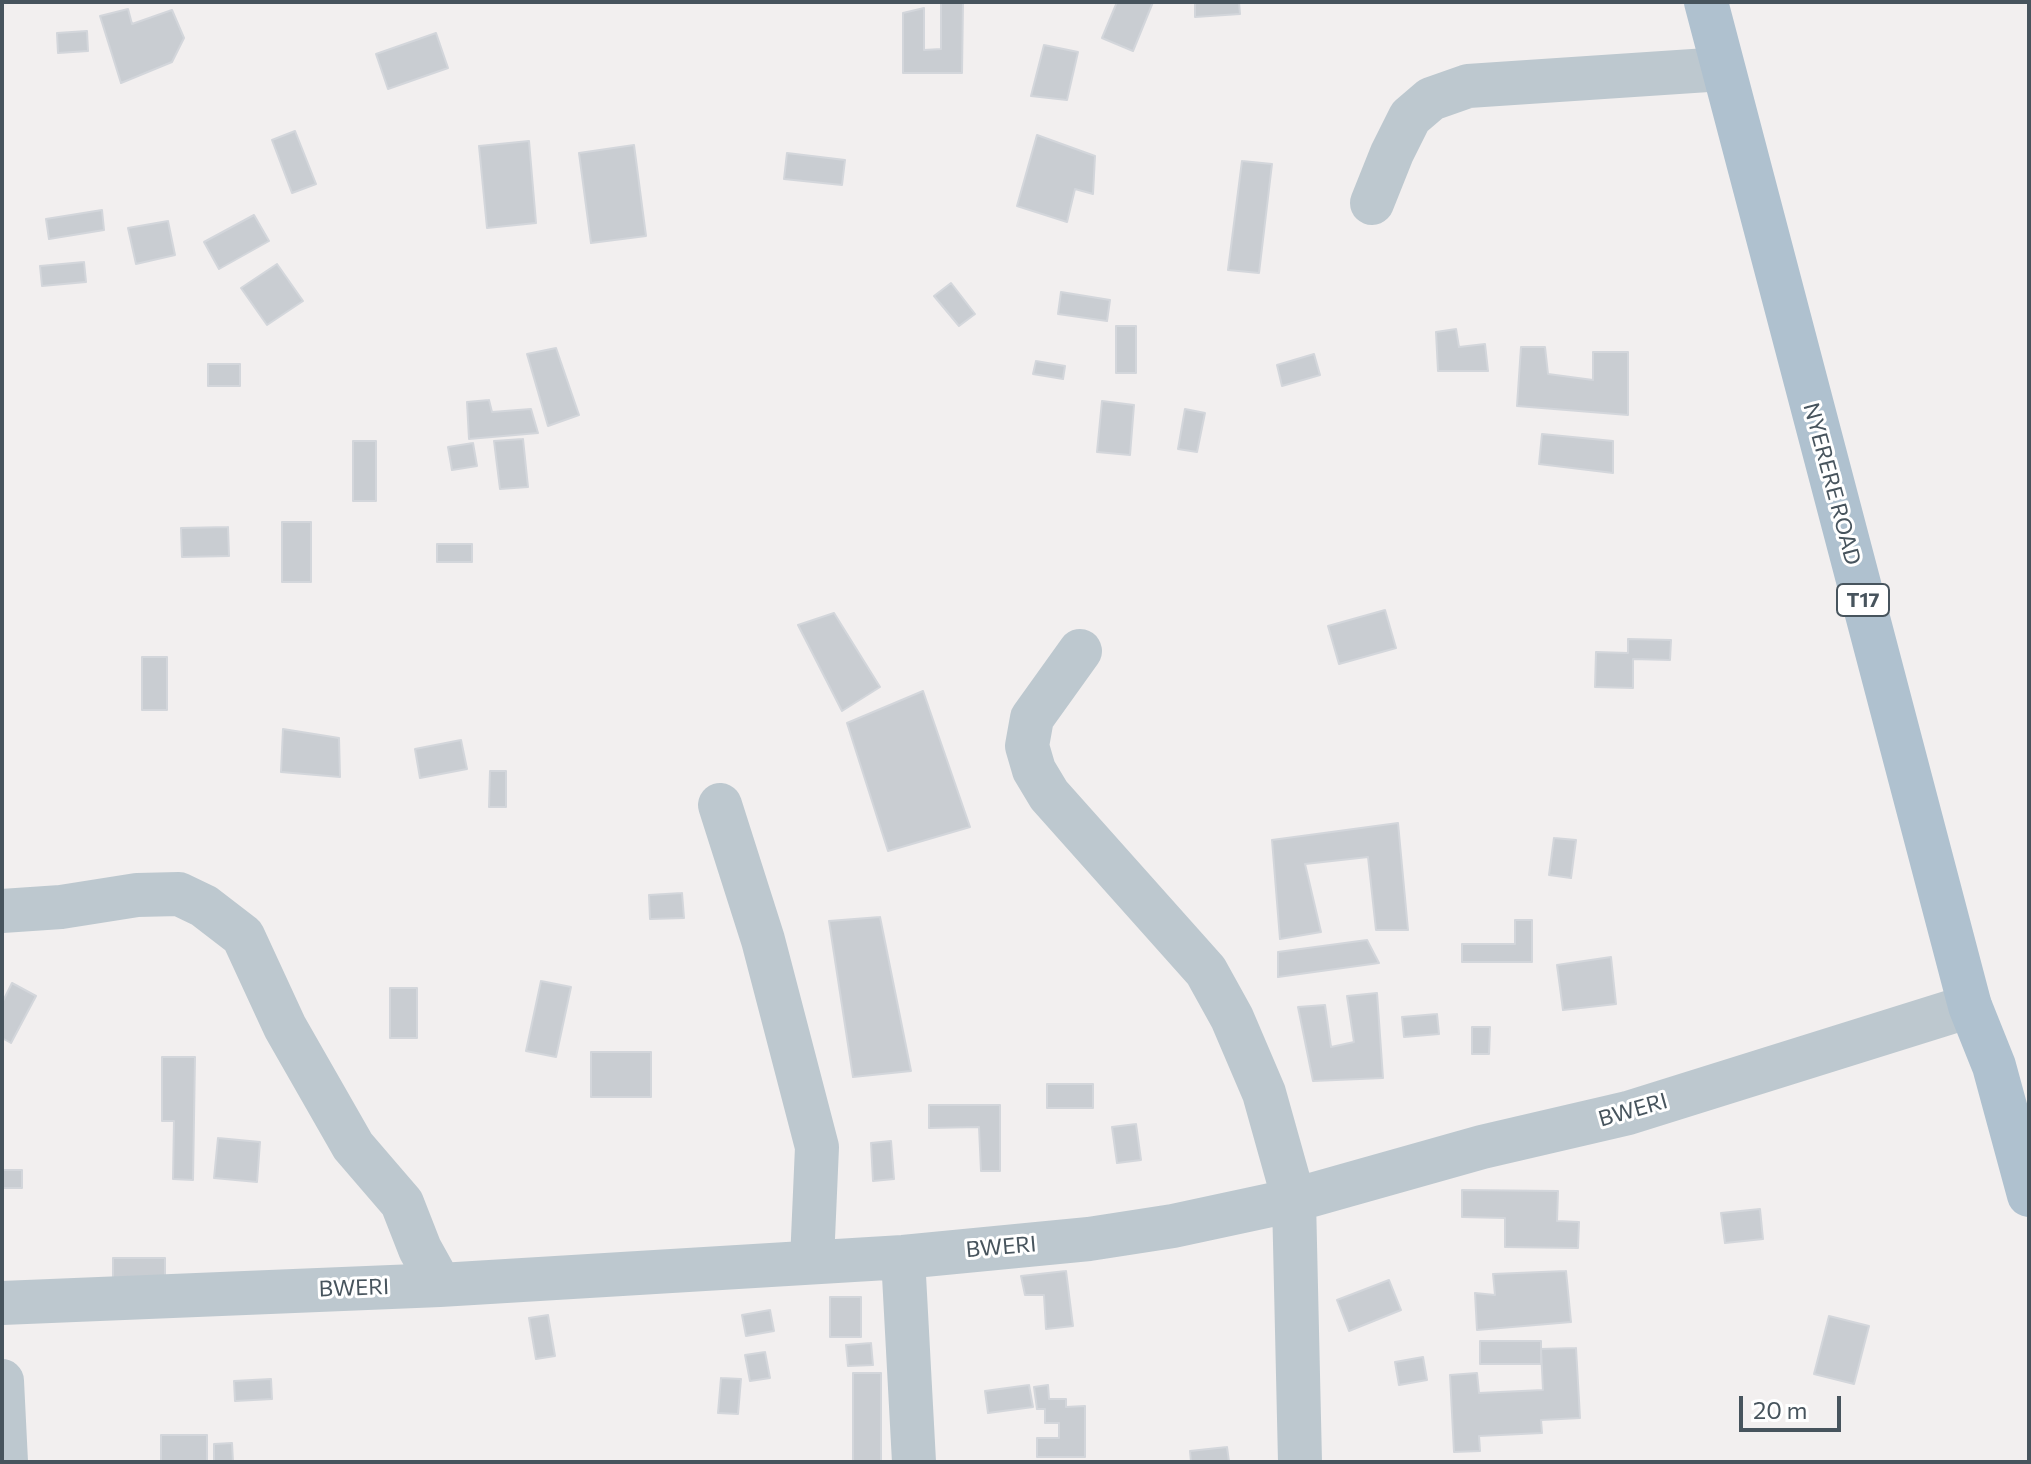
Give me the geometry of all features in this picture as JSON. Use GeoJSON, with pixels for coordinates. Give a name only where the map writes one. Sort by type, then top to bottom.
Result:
{"type":"FeatureCollection","features":[{"type":"Feature","properties":{"kind":"main road","name":"NYERERE ROAD"},"geometry":{"type":"LineString","coordinates":[[1706,2],[1970,1006],[1994,1066],[2029,1195]]}},
{"type":"Feature","properties":{"kind":"street"},"geometry":{"type":"LineString","coordinates":[[1372,203],[1410,117],[1431,99],[1468,86],[1723,69]]}},
{"type":"Feature","properties":{"kind":"street"},"geometry":{"type":"LineString","coordinates":[[1080,651],[1032,718],[1027,746],[1034,770],[1049,795],[1206,971],[1232,1018],[1264,1093],[1294,1200],[1300,1462]]}},
{"type":"Feature","properties":{"kind":"street"},"geometry":{"type":"LineString","coordinates":[[720,805],[763,940],[817,1147],[812,1261]]}},
{"type":"Feature","properties":{"kind":"street"},"geometry":{"type":"LineString","coordinates":[[2,911],[61,907],[137,895],[179,894],[204,906],[243,936],[285,1027],[353,1146],[402,1203],[420,1249],[440,1285]]}},
{"type":"Feature","properties":{"kind":"street","name":"BWERI"},"geometry":{"type":"LineString","coordinates":[[2,1303],[440,1285],[903,1257],[1089,1239],[1173,1226],[1294,1200],[1482,1147],[1628,1113],[1970,1006]]}},
{"type":"Feature","properties":{"kind":"street"},"geometry":{"type":"LineString","coordinates":[[903,1257],[914,1462]]}},
{"type":"Feature","properties":{"kind":"street"},"geometry":{"type":"LineString","coordinates":[[2,1381],[6,1462]]}},
{"type":"Feature","properties":{"kind":"building"},"geometry":{"type":"Polygon","coordinates":[[[941,2],[963,2],[962,73],[903,73],[903,13],[924,8],[924,50],[941,49],[941,2]]]}},
{"type":"Feature","properties":{"kind":"building"},"geometry":{"type":"Polygon","coordinates":[[[1117,2],[1153,2],[1133,51],[1102,38],[1117,2]]]}},
{"type":"Feature","properties":{"kind":"building"},"geometry":{"type":"Polygon","coordinates":[[[1195,2],[1239,2],[1240,14],[1195,17],[1195,2]]]}},
{"type":"Feature","properties":{"kind":"building"},"geometry":{"type":"Polygon","coordinates":[[[128,9],[132,24],[172,10],[184,38],[172,62],[121,83],[100,16],[128,9]]]}},
{"type":"Feature","properties":{"kind":"building"},"geometry":{"type":"Polygon","coordinates":[[[87,31],[88,51],[58,53],[57,33],[87,31]]]}},
{"type":"Feature","properties":{"kind":"building"},"geometry":{"type":"Polygon","coordinates":[[[436,33],[448,68],[388,89],[376,54],[436,33]]]}},
{"type":"Feature","properties":{"kind":"building"},"geometry":{"type":"Polygon","coordinates":[[[1044,45],[1078,52],[1067,100],[1031,96],[1044,45]]]}},
{"type":"Feature","properties":{"kind":"building"},"geometry":{"type":"Polygon","coordinates":[[[295,131],[316,184],[292,193],[272,140],[295,131]]]}},
{"type":"Feature","properties":{"kind":"building"},"geometry":{"type":"Polygon","coordinates":[[[1037,135],[1095,156],[1093,194],[1075,189],[1067,222],[1017,206],[1037,135]]]}},
{"type":"Feature","properties":{"kind":"building"},"geometry":{"type":"Polygon","coordinates":[[[529,141],[536,223],[487,228],[479,146],[529,141]]]}},
{"type":"Feature","properties":{"kind":"building"},"geometry":{"type":"Polygon","coordinates":[[[634,145],[646,236],[591,243],[579,153],[634,145]]]}},
{"type":"Feature","properties":{"kind":"building"},"geometry":{"type":"Polygon","coordinates":[[[787,153],[845,160],[842,185],[784,179],[787,153]]]}},
{"type":"Feature","properties":{"kind":"building"},"geometry":{"type":"Polygon","coordinates":[[[1242,161],[1272,164],[1259,273],[1228,270],[1242,161]]]}},
{"type":"Feature","properties":{"kind":"building"},"geometry":{"type":"Polygon","coordinates":[[[102,210],[104,230],[49,239],[46,219],[102,210]]]}},
{"type":"Feature","properties":{"kind":"building"},"geometry":{"type":"Polygon","coordinates":[[[254,215],[269,241],[219,269],[204,242],[254,215]]]}},
{"type":"Feature","properties":{"kind":"building"},"geometry":{"type":"Polygon","coordinates":[[[168,221],[175,255],[136,264],[128,228],[168,221]]]}},
{"type":"Feature","properties":{"kind":"building"},"geometry":{"type":"Polygon","coordinates":[[[84,262],[86,282],[42,286],[40,266],[84,262]]]}},
{"type":"Feature","properties":{"kind":"building"},"geometry":{"type":"Polygon","coordinates":[[[277,264],[303,301],[267,325],[241,288],[277,264]]]}},
{"type":"Feature","properties":{"kind":"building"},"geometry":{"type":"Polygon","coordinates":[[[951,283],[975,314],[959,326],[934,296],[951,283]]]}},
{"type":"Feature","properties":{"kind":"building"},"geometry":{"type":"Polygon","coordinates":[[[1061,292],[1110,300],[1107,321],[1058,314],[1061,292]]]}},
{"type":"Feature","properties":{"kind":"building"},"geometry":{"type":"Polygon","coordinates":[[[1116,326],[1136,326],[1136,373],[1116,373],[1116,326]]]}},
{"type":"Feature","properties":{"kind":"building"},"geometry":{"type":"Polygon","coordinates":[[[1456,329],[1459,347],[1485,344],[1488,371],[1438,371],[1436,332],[1456,329]]]}},
{"type":"Feature","properties":{"kind":"building"},"geometry":{"type":"Polygon","coordinates":[[[1521,347],[1545,347],[1548,374],[1593,380],[1593,352],[1628,352],[1628,415],[1517,406],[1521,347]]]}},
{"type":"Feature","properties":{"kind":"building"},"geometry":{"type":"Polygon","coordinates":[[[556,348],[579,415],[548,426],[527,354],[556,348]]]}},
{"type":"Feature","properties":{"kind":"building"},"geometry":{"type":"Polygon","coordinates":[[[1314,354],[1320,375],[1282,386],[1277,365],[1314,354]]]}},
{"type":"Feature","properties":{"kind":"building"},"geometry":{"type":"Polygon","coordinates":[[[1036,361],[1065,366],[1063,379],[1033,374],[1036,361]]]}},
{"type":"Feature","properties":{"kind":"building"},"geometry":{"type":"Polygon","coordinates":[[[208,364],[240,364],[240,386],[208,386],[208,364]]]}},
{"type":"Feature","properties":{"kind":"building"},"geometry":{"type":"Polygon","coordinates":[[[489,400],[492,412],[531,409],[538,433],[469,439],[467,402],[489,400]]]}},
{"type":"Feature","properties":{"kind":"building"},"geometry":{"type":"Polygon","coordinates":[[[1102,401],[1134,405],[1130,455],[1097,452],[1102,401]]]}},
{"type":"Feature","properties":{"kind":"building"},"geometry":{"type":"Polygon","coordinates":[[[1185,409],[1205,413],[1197,452],[1178,449],[1185,409]]]}},
{"type":"Feature","properties":{"kind":"building"},"geometry":{"type":"Polygon","coordinates":[[[1542,434],[1613,441],[1613,473],[1539,464],[1542,434]]]}},
{"type":"Feature","properties":{"kind":"building"},"geometry":{"type":"Polygon","coordinates":[[[523,439],[528,487],[500,489],[494,441],[523,439]]]}},
{"type":"Feature","properties":{"kind":"building"},"geometry":{"type":"Polygon","coordinates":[[[353,441],[376,441],[376,501],[353,501],[353,441]]]}},
{"type":"Feature","properties":{"kind":"building"},"geometry":{"type":"Polygon","coordinates":[[[473,443],[477,466],[452,470],[448,447],[473,443]]]}},
{"type":"Feature","properties":{"kind":"building"},"geometry":{"type":"Polygon","coordinates":[[[282,522],[311,522],[311,582],[282,582],[282,522]]]}},
{"type":"Feature","properties":{"kind":"building"},"geometry":{"type":"Polygon","coordinates":[[[228,527],[229,556],[182,557],[181,528],[228,527]]]}},
{"type":"Feature","properties":{"kind":"building"},"geometry":{"type":"Polygon","coordinates":[[[437,544],[472,544],[472,562],[437,562],[437,544]]]}},
{"type":"Feature","properties":{"kind":"building"},"geometry":{"type":"Polygon","coordinates":[[[1385,610],[1396,648],[1339,664],[1328,626],[1385,610]]]}},
{"type":"Feature","properties":{"kind":"building"},"geometry":{"type":"Polygon","coordinates":[[[834,613],[880,687],[842,711],[798,625],[834,613]]]}},
{"type":"Feature","properties":{"kind":"building"},"geometry":{"type":"Polygon","coordinates":[[[1628,639],[1671,640],[1670,660],[1633,659],[1633,688],[1595,687],[1596,652],[1628,653],[1628,639]]]}},
{"type":"Feature","properties":{"kind":"building"},"geometry":{"type":"Polygon","coordinates":[[[142,657],[167,657],[167,710],[142,710],[142,657]]]}},
{"type":"Feature","properties":{"kind":"building"},"geometry":{"type":"Polygon","coordinates":[[[923,691],[970,827],[888,851],[847,723],[923,691]]]}},
{"type":"Feature","properties":{"kind":"building"},"geometry":{"type":"Polygon","coordinates":[[[283,729],[339,738],[340,777],[281,772],[283,729]]]}},
{"type":"Feature","properties":{"kind":"building"},"geometry":{"type":"Polygon","coordinates":[[[461,740],[467,769],[420,778],[415,749],[461,740]]]}},
{"type":"Feature","properties":{"kind":"building"},"geometry":{"type":"Polygon","coordinates":[[[490,771],[506,771],[506,807],[489,807],[490,771]]]}},
{"type":"Feature","properties":{"kind":"building"},"geometry":{"type":"Polygon","coordinates":[[[1398,823],[1408,930],[1376,930],[1368,857],[1305,864],[1321,932],[1280,939],[1272,840],[1398,823]]]}},
{"type":"Feature","properties":{"kind":"building"},"geometry":{"type":"Polygon","coordinates":[[[1554,838],[1576,840],[1571,878],[1549,875],[1554,838]]]}},
{"type":"Feature","properties":{"kind":"building"},"geometry":{"type":"Polygon","coordinates":[[[682,893],[684,918],[650,919],[649,895],[682,893]]]}},
{"type":"Feature","properties":{"kind":"building"},"geometry":{"type":"Polygon","coordinates":[[[880,917],[911,1071],[853,1077],[829,921],[880,917]]]}},
{"type":"Feature","properties":{"kind":"building"},"geometry":{"type":"Polygon","coordinates":[[[1515,920],[1532,920],[1532,962],[1462,962],[1462,944],[1515,944],[1515,920]]]}},
{"type":"Feature","properties":{"kind":"building"},"geometry":{"type":"Polygon","coordinates":[[[1367,940],[1379,963],[1278,977],[1278,952],[1367,940]]]}},
{"type":"Feature","properties":{"kind":"building"},"geometry":{"type":"Polygon","coordinates":[[[1611,957],[1616,1004],[1563,1010],[1557,965],[1611,957]]]}},
{"type":"Feature","properties":{"kind":"building"},"geometry":{"type":"Polygon","coordinates":[[[541,981],[571,987],[556,1057],[526,1051],[541,981]]]}},
{"type":"Feature","properties":{"kind":"building"},"geometry":{"type":"Polygon","coordinates":[[[12,983],[36,996],[11,1043],[2,1038],[2,1003],[12,983]]]}},
{"type":"Feature","properties":{"kind":"building"},"geometry":{"type":"Polygon","coordinates":[[[390,988],[417,988],[417,1038],[390,1038],[390,988]]]}},
{"type":"Feature","properties":{"kind":"building"},"geometry":{"type":"Polygon","coordinates":[[[1377,993],[1383,1078],[1313,1081],[1298,1007],[1325,1005],[1331,1047],[1354,1042],[1347,996],[1377,993]]]}},
{"type":"Feature","properties":{"kind":"building"},"geometry":{"type":"Polygon","coordinates":[[[1437,1014],[1439,1034],[1404,1037],[1402,1017],[1437,1014]]]}},
{"type":"Feature","properties":{"kind":"building"},"geometry":{"type":"Polygon","coordinates":[[[1472,1027],[1490,1027],[1489,1054],[1472,1054],[1472,1027]]]}},
{"type":"Feature","properties":{"kind":"building"},"geometry":{"type":"Polygon","coordinates":[[[591,1052],[651,1052],[651,1097],[591,1097],[591,1052]]]}},
{"type":"Feature","properties":{"kind":"building"},"geometry":{"type":"Polygon","coordinates":[[[162,1057],[195,1057],[193,1180],[173,1179],[174,1121],[162,1121],[162,1057]]]}},
{"type":"Feature","properties":{"kind":"building"},"geometry":{"type":"Polygon","coordinates":[[[1047,1084],[1093,1084],[1093,1108],[1047,1108],[1047,1084]]]}},
{"type":"Feature","properties":{"kind":"building"},"geometry":{"type":"Polygon","coordinates":[[[929,1105],[1000,1105],[1000,1171],[981,1171],[979,1127],[929,1128],[929,1105]]]}},
{"type":"Feature","properties":{"kind":"building"},"geometry":{"type":"Polygon","coordinates":[[[1136,1124],[1141,1160],[1117,1163],[1112,1127],[1136,1124]]]}},
{"type":"Feature","properties":{"kind":"building"},"geometry":{"type":"Polygon","coordinates":[[[218,1138],[260,1142],[257,1182],[214,1178],[218,1138]]]}},
{"type":"Feature","properties":{"kind":"building"},"geometry":{"type":"Polygon","coordinates":[[[891,1141],[894,1179],[873,1181],[871,1143],[891,1141]]]}},
{"type":"Feature","properties":{"kind":"building"},"geometry":{"type":"Polygon","coordinates":[[[2,1170],[22,1170],[22,1188],[2,1188],[2,1170]]]}},
{"type":"Feature","properties":{"kind":"building"},"geometry":{"type":"Polygon","coordinates":[[[1462,1190],[1558,1191],[1557,1221],[1579,1222],[1578,1248],[1505,1247],[1505,1218],[1462,1217],[1462,1190]]]}},
{"type":"Feature","properties":{"kind":"building"},"geometry":{"type":"Polygon","coordinates":[[[1760,1209],[1763,1239],[1725,1243],[1721,1213],[1760,1209]]]}},
{"type":"Feature","properties":{"kind":"building"},"geometry":{"type":"Polygon","coordinates":[[[113,1258],[165,1258],[165,1282],[113,1283],[113,1258]]]}},
{"type":"Feature","properties":{"kind":"building"},"geometry":{"type":"Polygon","coordinates":[[[1066,1271],[1073,1326],[1046,1329],[1044,1295],[1025,1295],[1021,1276],[1066,1271]]]}},
{"type":"Feature","properties":{"kind":"building"},"geometry":{"type":"Polygon","coordinates":[[[1566,1271],[1571,1322],[1477,1330],[1475,1293],[1495,1295],[1493,1274],[1566,1271]]]}},
{"type":"Feature","properties":{"kind":"building"},"geometry":{"type":"Polygon","coordinates":[[[1389,1280],[1401,1310],[1349,1331],[1337,1300],[1389,1280]]]}},
{"type":"Feature","properties":{"kind":"building"},"geometry":{"type":"Polygon","coordinates":[[[830,1297],[861,1297],[861,1337],[830,1337],[830,1297]]]}},
{"type":"Feature","properties":{"kind":"building"},"geometry":{"type":"Polygon","coordinates":[[[770,1310],[774,1331],[746,1336],[742,1315],[770,1310]]]}},
{"type":"Feature","properties":{"kind":"building"},"geometry":{"type":"Polygon","coordinates":[[[548,1315],[555,1356],[536,1359],[529,1318],[548,1315]]]}},
{"type":"Feature","properties":{"kind":"building"},"geometry":{"type":"Polygon","coordinates":[[[1829,1316],[1869,1326],[1854,1384],[1814,1374],[1829,1316]]]}},
{"type":"Feature","properties":{"kind":"building"},"geometry":{"type":"Polygon","coordinates":[[[1480,1341],[1541,1341],[1541,1364],[1480,1364],[1480,1341]]]}},
{"type":"Feature","properties":{"kind":"building"},"geometry":{"type":"Polygon","coordinates":[[[871,1343],[873,1365],[848,1366],[846,1345],[871,1343]]]}},
{"type":"Feature","properties":{"kind":"building"},"geometry":{"type":"Polygon","coordinates":[[[1576,1348],[1580,1418],[1541,1420],[1542,1433],[1479,1436],[1480,1451],[1454,1452],[1450,1375],[1477,1373],[1479,1393],[1543,1390],[1541,1349],[1576,1348]]]}},
{"type":"Feature","properties":{"kind":"building"},"geometry":{"type":"Polygon","coordinates":[[[765,1352],[770,1378],[750,1381],[745,1355],[765,1352]]]}},
{"type":"Feature","properties":{"kind":"building"},"geometry":{"type":"Polygon","coordinates":[[[1423,1357],[1427,1380],[1399,1385],[1395,1362],[1423,1357]]]}},
{"type":"Feature","properties":{"kind":"building"},"geometry":{"type":"Polygon","coordinates":[[[853,1373],[881,1373],[881,1462],[853,1462],[853,1373]]]}},
{"type":"Feature","properties":{"kind":"building"},"geometry":{"type":"Polygon","coordinates":[[[721,1378],[741,1379],[738,1414],[718,1413],[721,1378]]]}},
{"type":"Feature","properties":{"kind":"building"},"geometry":{"type":"Polygon","coordinates":[[[271,1379],[272,1399],[235,1401],[234,1381],[271,1379]]]}},
{"type":"Feature","properties":{"kind":"building"},"geometry":{"type":"Polygon","coordinates":[[[1029,1385],[1033,1407],[988,1413],[985,1391],[1029,1385]]]}},
{"type":"Feature","properties":{"kind":"building"},"geometry":{"type":"Polygon","coordinates":[[[1048,1385],[1049,1399],[1066,1399],[1066,1407],[1085,1406],[1085,1457],[1037,1457],[1037,1438],[1059,1438],[1059,1423],[1045,1423],[1045,1409],[1037,1409],[1034,1387],[1048,1385]]]}},
{"type":"Feature","properties":{"kind":"building"},"geometry":{"type":"Polygon","coordinates":[[[161,1435],[207,1435],[207,1462],[161,1462],[161,1435]]]}},
{"type":"Feature","properties":{"kind":"building"},"geometry":{"type":"Polygon","coordinates":[[[232,1443],[233,1462],[214,1462],[214,1444],[232,1443]]]}},
{"type":"Feature","properties":{"kind":"building"},"geometry":{"type":"Polygon","coordinates":[[[1227,1447],[1229,1462],[1191,1462],[1190,1451],[1227,1447]]]}}]}
